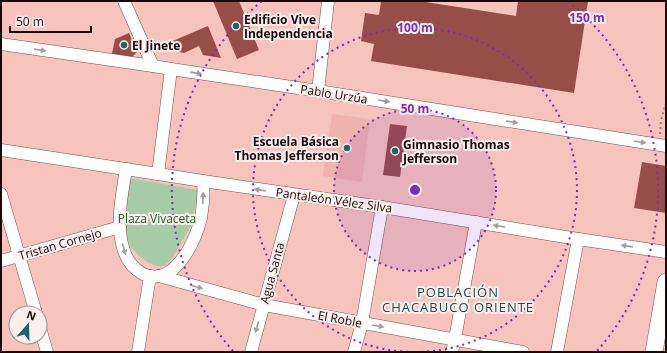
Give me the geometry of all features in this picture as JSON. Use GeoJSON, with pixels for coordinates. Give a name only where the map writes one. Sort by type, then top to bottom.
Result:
{"type":"FeatureCollection","features":[{"type":"Feature","properties":{"kind":"main road"},"geometry":{"type":"LineString","coordinates":[[654,352],[666,282]]}},
{"type":"Feature","properties":{"kind":"street"},"geometry":{"type":"LineString","coordinates":[[124,1],[153,66]]}},
{"type":"Feature","properties":{"kind":"street"},"geometry":{"type":"LineString","coordinates":[[318,91],[328,1]]}},
{"type":"Feature","properties":{"kind":"street","name":"Pablo Urzúa"},"geometry":{"type":"LineString","coordinates":[[1,44],[318,91],[663,146]]}},
{"type":"Feature","properties":{"kind":"street"},"geometry":{"type":"LineString","coordinates":[[158,174],[171,69]]}},
{"type":"Feature","properties":{"kind":"street","name":"Pantaleón Vélez Silva"},"geometry":{"type":"LineString","coordinates":[[1,150],[382,207],[666,252]]}},
{"type":"Feature","properties":{"kind":"street"},"geometry":{"type":"LineString","coordinates":[[126,169],[120,211],[122,244],[126,257],[136,270],[143,274],[154,276],[168,273],[185,255],[192,243],[202,213],[204,190],[203,181]]}},
{"type":"Feature","properties":{"kind":"street"},"geometry":{"type":"LineString","coordinates":[[1,194],[34,305]]}},
{"type":"Feature","properties":{"kind":"street","name":"Agua Santa"},"geometry":{"type":"LineString","coordinates":[[251,352],[294,194]]}},
{"type":"Feature","properties":{"kind":"street"},"geometry":{"type":"LineString","coordinates":[[354,352],[362,323],[382,207]]}},
{"type":"Feature","properties":{"kind":"street"},"geometry":{"type":"LineString","coordinates":[[452,352],[476,222]]}},
{"type":"Feature","properties":{"kind":"street","name":"Tristan Cornejo"},"geometry":{"type":"LineString","coordinates":[[1,262],[120,227]]}},
{"type":"Feature","properties":{"kind":"street"},"geometry":{"type":"LineString","coordinates":[[557,352],[578,239]]}},
{"type":"Feature","properties":{"kind":"street"},"geometry":{"type":"LineString","coordinates":[[138,352],[154,276]]}},
{"type":"Feature","properties":{"kind":"street","name":"El Roble"},"geometry":{"type":"LineString","coordinates":[[154,276],[264,304],[523,352]]}},
{"type":"Feature","properties":{"kind":"path"},"geometry":{"type":"LineString","coordinates":[[663,146],[661,120],[666,103]]}},
{"type":"Feature","properties":{"kind":"shaded area","name":"Escuela Básica Thomas Jefferson"},"geometry":{"type":"Polygon","coordinates":[[[332,114],[370,119],[362,182],[323,176],[332,114]]]}},
{"type":"Feature","properties":{"kind":"green space","name":"Plaza Vivaceta"},"geometry":{"type":"Polygon","coordinates":[[[129,178],[199,190],[191,226],[171,260],[164,266],[157,266],[149,263],[140,257],[131,247],[126,236],[124,225],[129,178]]]}},
{"type":"Feature","properties":{"kind":"building","name":"Edificio Vive Independencia"},"geometry":{"type":"Polygon","coordinates":[[[213,1],[239,1],[259,50],[237,59],[213,1]]]}},
{"type":"Feature","properties":{"kind":"building"},"geometry":{"type":"Polygon","coordinates":[[[381,1],[419,1],[516,16],[518,1],[588,1],[574,93],[371,61],[374,44],[361,41],[365,13],[379,15],[381,1]]]}},
{"type":"Feature","properties":{"kind":"building"},"geometry":{"type":"Polygon","coordinates":[[[208,26],[221,58],[203,55],[199,46],[184,53],[171,50],[168,43],[208,26]]]}},
{"type":"Feature","properties":{"kind":"building","name":"El Jinete"},"geometry":{"type":"Polygon","coordinates":[[[129,33],[137,52],[132,57],[112,54],[115,39],[129,33]]]}},
{"type":"Feature","properties":{"kind":"building","name":"Gimnasio Thomas Jefferson"},"geometry":{"type":"Polygon","coordinates":[[[390,124],[407,126],[400,177],[383,175],[390,124]]]}},
{"type":"Feature","properties":{"kind":"building"},"geometry":{"type":"Polygon","coordinates":[[[642,162],[666,166],[666,213],[634,208],[642,162]]]}},
{"type":"Feature","properties":{"kind":"place","name":"Edificio Vive Independencia"},"geometry":{"type":"Point","coordinates":[236,26]}},
{"type":"Feature","properties":{"kind":"place","name":"El Jinete"},"geometry":{"type":"Point","coordinates":[124,45]}},
{"type":"Feature","properties":{"kind":"place","name":"Escuela Básica Thomas Jefferson"},"geometry":{"type":"Point","coordinates":[347,148]}},
{"type":"Feature","properties":{"kind":"place","name":"Gimnasio Thomas Jefferson"},"geometry":{"type":"Point","coordinates":[395,151]}},
{"type":"Feature","properties":{"kind":"district","name":"POBLACIÓN CHACABUCO ORIENTE"},"geometry":{"type":"Point","coordinates":[458,300]}}]}
